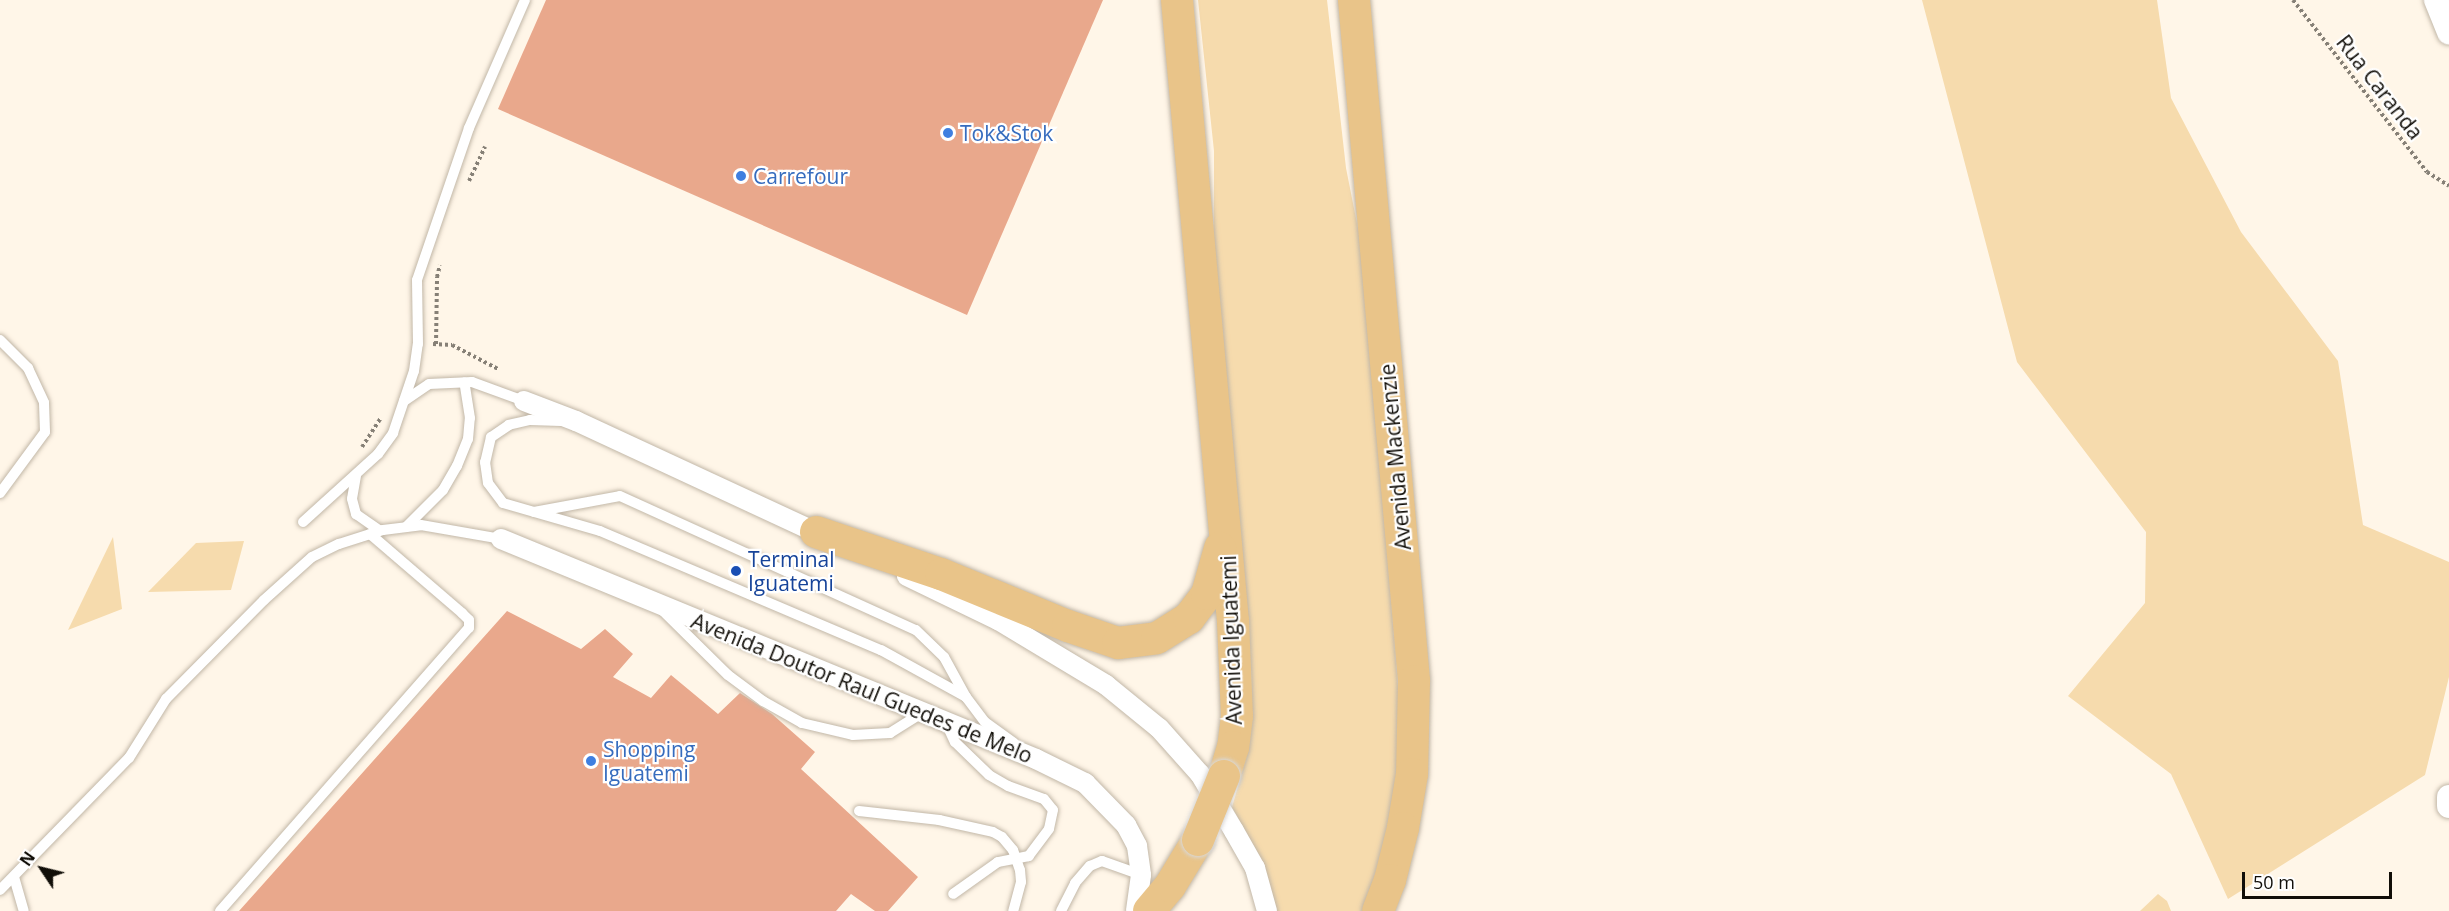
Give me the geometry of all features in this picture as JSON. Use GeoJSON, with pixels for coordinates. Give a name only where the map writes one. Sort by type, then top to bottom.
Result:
{"type":"FeatureCollection","features":[{"type":"Feature","properties":{"kind":"main road","name":"Avenida Mackenzie"},"geometry":{"type":"LineString","coordinates":[[1354,0],[1414,681],[1410,784],[1390,880],[1378,911]]}},
{"type":"Feature","properties":{"kind":"main road"},"geometry":{"type":"LineString","coordinates":[[816,532],[941,574],[1068,626],[1118,643],[1157,638],[1189,618],[1207,594],[1226,527],[1178,3]]}},
{"type":"Feature","properties":{"kind":"main road","name":"Avenida Iguatemi"},"geometry":{"type":"LineString","coordinates":[[1149,911],[1170,886],[1198,840],[1233,747],[1237,716],[1226,527]]}},
{"type":"Feature","properties":{"kind":"street"},"geometry":{"type":"LineString","coordinates":[[2436,0],[2449,33]]}},
{"type":"Feature","properties":{"kind":"street"},"geometry":{"type":"LineString","coordinates":[[524,401],[576,421],[816,532],[998,620],[1106,685],[1159,728],[1200,774],[1255,868],[1267,911]]}},
{"type":"Feature","properties":{"kind":"street","name":"Avenida Doutor Raul Guedes de Melo"},"geometry":{"type":"LineString","coordinates":[[501,539],[1036,759],[1085,783],[1107,802],[1126,825],[1137,846],[1141,875],[1136,911]]}},
{"type":"Feature","properties":{"kind":"street"},"geometry":{"type":"LineString","coordinates":[[2449,798],[2449,806]]}},
{"type":"Feature","properties":{"kind":"lane"},"geometry":{"type":"LineString","coordinates":[[303,522],[356,476],[378,454],[393,433],[404,401],[418,344],[417,280],[469,128],[525,0]]}},
{"type":"Feature","properties":{"kind":"lane"},"geometry":{"type":"LineString","coordinates":[[0,340],[28,368],[44,403],[45,432],[0,493]]}},
{"type":"Feature","properties":{"kind":"lane"},"geometry":{"type":"LineString","coordinates":[[404,401],[429,384],[464,382],[472,382],[524,401]]}},
{"type":"Feature","properties":{"kind":"lane"},"geometry":{"type":"LineString","coordinates":[[406,527],[443,490],[457,466],[468,439],[470,418],[464,382]]}},
{"type":"Feature","properties":{"kind":"lane"},"geometry":{"type":"LineString","coordinates":[[576,421],[530,420],[509,425],[491,437],[485,462],[488,483],[503,503],[600,531],[881,650],[966,697]]}},
{"type":"Feature","properties":{"kind":"lane"},"geometry":{"type":"LineString","coordinates":[[220,911],[469,628],[469,620],[356,514],[352,499],[356,476]]}},
{"type":"Feature","properties":{"kind":"lane"},"geometry":{"type":"LineString","coordinates":[[531,512],[620,496],[916,630],[944,657],[966,697],[985,722],[1036,759]]}},
{"type":"Feature","properties":{"kind":"lane"},"geometry":{"type":"LineString","coordinates":[[0,890],[129,758],[165,699],[264,600],[312,557],[339,544],[375,532],[406,527],[431,526],[501,539]]}},
{"type":"Feature","properties":{"kind":"lane"},"geometry":{"type":"LineString","coordinates":[[654,602],[728,675],[763,701],[802,723],[853,735],[890,733],[922,713]]}},
{"type":"Feature","properties":{"kind":"lane"},"geometry":{"type":"LineString","coordinates":[[946,723],[955,742],[989,775],[1008,786],[1044,800],[1052,806],[1051,824],[1035,852],[1022,859],[998,862],[953,894]]}},
{"type":"Feature","properties":{"kind":"lane"},"geometry":{"type":"LineString","coordinates":[[859,811],[939,820],[993,832],[1008,842],[1016,859],[1021,882],[1013,911]]}},
{"type":"Feature","properties":{"kind":"lane"},"geometry":{"type":"LineString","coordinates":[[1061,911],[1075,883],[1090,866],[1102,861],[1141,875]]}},
{"type":"Feature","properties":{"kind":"lane"},"geometry":{"type":"LineString","coordinates":[[14,877],[24,911]]}},
{"type":"Feature","properties":{"kind":"path","name":"Rua Caranda"},"geometry":{"type":"LineString","coordinates":[[2293,0],[2427,172],[2449,186]]}},
{"type":"Feature","properties":{"kind":"path"},"geometry":{"type":"LineString","coordinates":[[467,184],[485,146]]}},
{"type":"Feature","properties":{"kind":"path"},"geometry":{"type":"LineString","coordinates":[[436,344],[437,277],[441,261]]}},
{"type":"Feature","properties":{"kind":"path"},"geometry":{"type":"LineString","coordinates":[[418,344],[436,344],[464,350],[498,369]]}},
{"type":"Feature","properties":{"kind":"path"},"geometry":{"type":"LineString","coordinates":[[356,454],[385,410]]}},
{"type":"Feature","properties":{"kind":"shaded area"},"geometry":{"type":"Polygon","coordinates":[[[1198,0],[1327,0],[1346,168],[1362,249],[1400,713],[1397,788],[1367,911],[1274,911],[1247,834],[1232,807],[1247,756],[1252,680],[1214,240],[1214,151],[1198,0]]]}},
{"type":"Feature","properties":{"kind":"shaded area"},"geometry":{"type":"Polygon","coordinates":[[[1922,0],[2157,0],[2171,98],[2241,232],[2338,361],[2363,525],[2449,562],[2449,677],[2425,775],[2228,899],[2171,774],[2068,696],[2145,603],[2146,532],[2017,362],[1922,0]]]}},
{"type":"Feature","properties":{"kind":"shaded area"},"geometry":{"type":"Polygon","coordinates":[[[113,537],[122,609],[68,630],[113,537]]]}},
{"type":"Feature","properties":{"kind":"shaded area"},"geometry":{"type":"Polygon","coordinates":[[[244,541],[231,590],[148,592],[196,543],[244,541]]]}},
{"type":"Feature","properties":{"kind":"shaded area"},"geometry":{"type":"Polygon","coordinates":[[[2158,894],[2167,901],[2171,911],[2140,911],[2158,894]]]}},
{"type":"Feature","properties":{"kind":"building"},"geometry":{"type":"Polygon","coordinates":[[[546,0],[1103,0],[967,315],[498,109],[546,0]]]}},
{"type":"Feature","properties":{"kind":"building","name":"Shopping Iguatemi"},"geometry":{"type":"Polygon","coordinates":[[[507,611],[581,649],[605,629],[633,654],[613,677],[651,698],[671,675],[718,714],[740,693],[772,714],[815,752],[801,769],[918,877],[888,911],[875,911],[851,894],[836,911],[239,911],[507,611]]]}},
{"type":"Feature","properties":{"kind":"place","name":"Tok&Stok"},"geometry":{"type":"Point","coordinates":[948,133]}},
{"type":"Feature","properties":{"kind":"place","name":"Carrefour"},"geometry":{"type":"Point","coordinates":[741,176]}},
{"type":"Feature","properties":{"kind":"place","name":"Terminal Iguatemi"},"geometry":{"type":"Point","coordinates":[736,571]}},
{"type":"Feature","properties":{"kind":"place","name":"Shopping Iguatemi"},"geometry":{"type":"Point","coordinates":[591,761]}}]}
